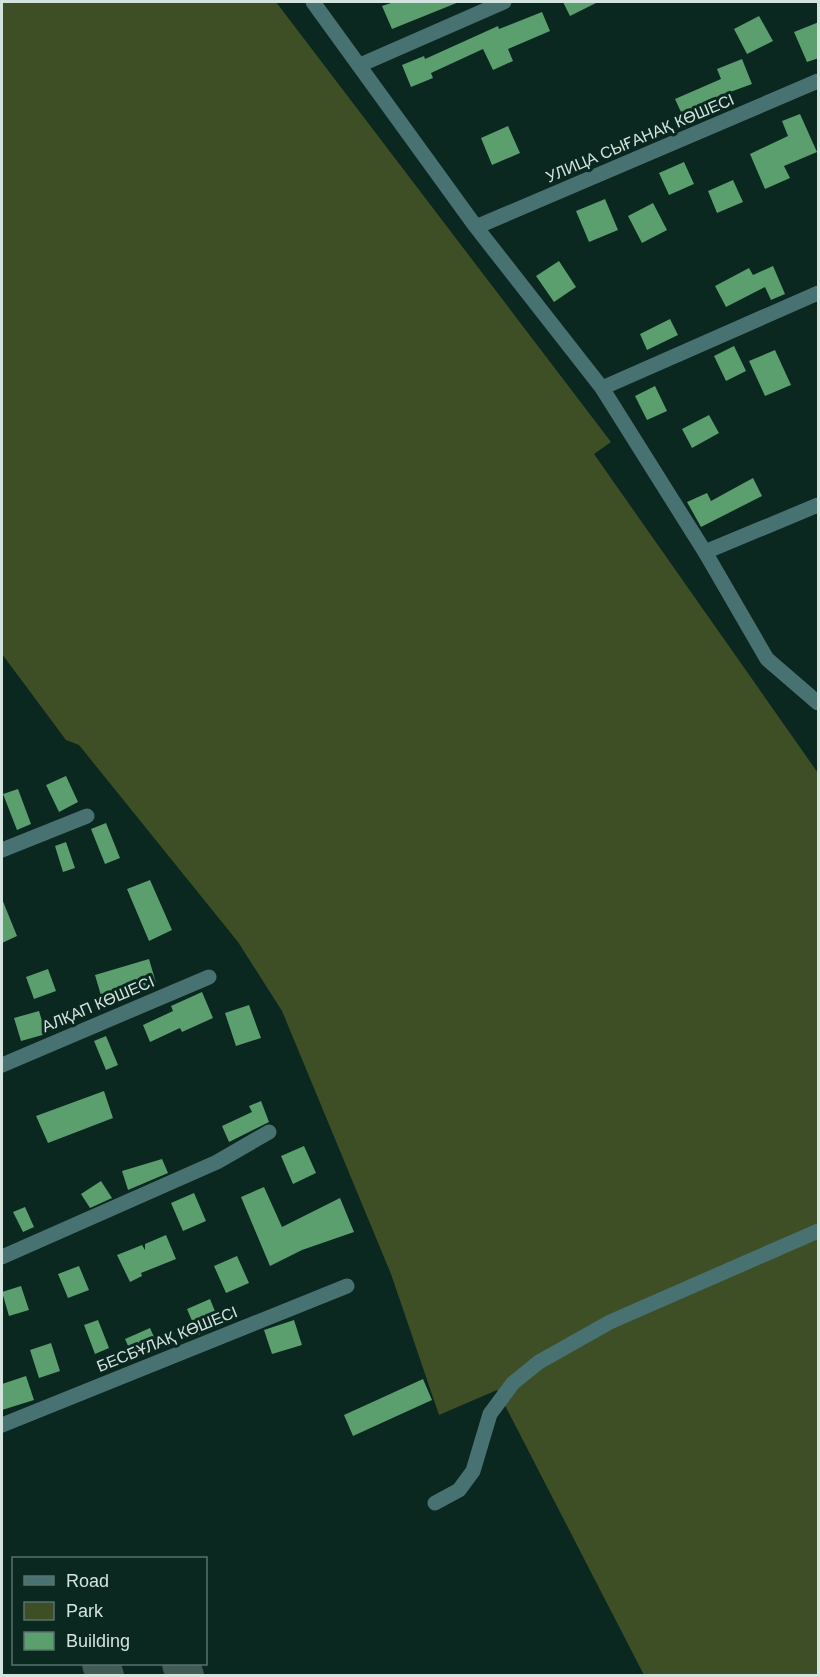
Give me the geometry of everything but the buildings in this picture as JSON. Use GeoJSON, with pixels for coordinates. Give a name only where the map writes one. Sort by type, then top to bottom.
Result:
{"type":"FeatureCollection","features":[{"type":"Feature","properties":{"kind":"street"},"geometry":{"type":"LineString","coordinates":[[313,2],[476,227],[602,388],[705,552],[767,659],[819,703]]}},
{"type":"Feature","properties":{"kind":"street"},"geometry":{"type":"LineString","coordinates":[[360,64],[504,2]]}},
{"type":"Feature","properties":{"kind":"street","name":"УЛИЦА СЫҒАНАҚ КӨШЕСІ"},"geometry":{"type":"LineString","coordinates":[[476,227],[819,81]]}},
{"type":"Feature","properties":{"kind":"street"},"geometry":{"type":"LineString","coordinates":[[602,388],[819,293]]}},
{"type":"Feature","properties":{"kind":"street"},"geometry":{"type":"LineString","coordinates":[[705,552],[819,505]]}},
{"type":"Feature","properties":{"kind":"street"},"geometry":{"type":"LineString","coordinates":[[2,850],[87,816]]}},
{"type":"Feature","properties":{"kind":"street","name":"АЛҚАП КӨШЕСІ"},"geometry":{"type":"LineString","coordinates":[[2,1065],[209,977]]}},
{"type":"Feature","properties":{"kind":"street"},"geometry":{"type":"LineString","coordinates":[[2,1257],[217,1161],[269,1132]]}},
{"type":"Feature","properties":{"kind":"street"},"geometry":{"type":"LineString","coordinates":[[435,1503],[459,1490],[473,1471],[490,1414],[513,1383],[539,1362],[610,1322],[819,1232]]}},
{"type":"Feature","properties":{"kind":"street","name":"БЕСБҰЛАҚ КӨШЕСІ"},"geometry":{"type":"LineString","coordinates":[[2,1425],[347,1286]]}},
{"type":"Feature","properties":{"kind":"green space"},"geometry":{"type":"Polygon","coordinates":[[[2,2],[276,2],[611,442],[594,454],[818,773],[818,1675],[644,1675],[497,1390],[439,1415],[391,1274],[282,1011],[238,942],[79,745],[66,740],[2,654],[2,2]]]}},
{"type":"Feature","properties":{"kind":"taxiway"},"geometry":{"type":"LineString","coordinates":[[101,1665],[105,1676]]}},
{"type":"Feature","properties":{"kind":"taxiway"},"geometry":{"type":"LineString","coordinates":[[181,1665],[185,1676]]}}]}
